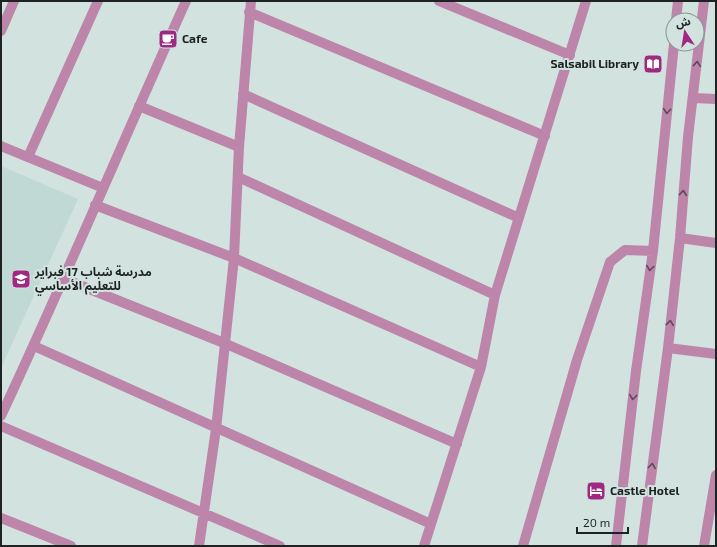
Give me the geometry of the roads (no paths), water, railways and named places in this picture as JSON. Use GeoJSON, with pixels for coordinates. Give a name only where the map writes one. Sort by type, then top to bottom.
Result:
{"type":"FeatureCollection","features":[{"type":"Feature","properties":{"kind":"street"},"geometry":{"type":"LineString","coordinates":[[1,31],[14,1]]}},
{"type":"Feature","properties":{"kind":"street"},"geometry":{"type":"LineString","coordinates":[[28,157],[98,1]]}},
{"type":"Feature","properties":{"kind":"street"},"geometry":{"type":"LineString","coordinates":[[1,416],[34,346],[62,278],[186,1]]}},
{"type":"Feature","properties":{"kind":"street"},"geometry":{"type":"LineString","coordinates":[[199,546],[216,429],[234,258],[239,147],[250,1]]}},
{"type":"Feature","properties":{"kind":"street"},"geometry":{"type":"LineString","coordinates":[[439,1],[570,55]]}},
{"type":"Feature","properties":{"kind":"street"},"geometry":{"type":"LineString","coordinates":[[424,546],[481,367],[495,295],[586,1]]}},
{"type":"Feature","properties":{"kind":"street"},"geometry":{"type":"LineString","coordinates":[[677,12],[678,1]]}},
{"type":"Feature","properties":{"kind":"street"},"geometry":{"type":"LineString","coordinates":[[642,546],[668,348],[704,1]]}},
{"type":"Feature","properties":{"kind":"street"},"geometry":{"type":"LineString","coordinates":[[249,12],[545,136]]}},
{"type":"Feature","properties":{"kind":"street"},"geometry":{"type":"LineString","coordinates":[[616,546],[636,371],[652,251],[673,52]]}},
{"type":"Feature","properties":{"kind":"street"},"geometry":{"type":"LineString","coordinates":[[243,94],[519,218]]}},
{"type":"Feature","properties":{"kind":"street"},"geometry":{"type":"LineString","coordinates":[[693,98],[716,99]]}},
{"type":"Feature","properties":{"kind":"street"},"geometry":{"type":"LineString","coordinates":[[140,106],[239,147]]}},
{"type":"Feature","properties":{"kind":"street"},"geometry":{"type":"LineString","coordinates":[[1,146],[103,188]]}},
{"type":"Feature","properties":{"kind":"street"},"geometry":{"type":"LineString","coordinates":[[238,177],[495,295]]}},
{"type":"Feature","properties":{"kind":"street"},"geometry":{"type":"LineString","coordinates":[[95,205],[234,258],[481,367]]}},
{"type":"Feature","properties":{"kind":"street"},"geometry":{"type":"LineString","coordinates":[[680,238],[716,243]]}},
{"type":"Feature","properties":{"kind":"street"},"geometry":{"type":"LineString","coordinates":[[523,546],[577,360],[610,262],[624,250],[652,251]]}},
{"type":"Feature","properties":{"kind":"street"},"geometry":{"type":"LineString","coordinates":[[62,278],[224,343],[457,444]]}},
{"type":"Feature","properties":{"kind":"street"},"geometry":{"type":"LineString","coordinates":[[34,346],[216,429],[431,524]]}},
{"type":"Feature","properties":{"kind":"street"},"geometry":{"type":"LineString","coordinates":[[668,348],[716,354]]}},
{"type":"Feature","properties":{"kind":"street"},"geometry":{"type":"LineString","coordinates":[[1,426],[280,546]]}},
{"type":"Feature","properties":{"kind":"street"},"geometry":{"type":"LineString","coordinates":[[704,546],[716,475]]}},
{"type":"Feature","properties":{"kind":"street"},"geometry":{"type":"LineString","coordinates":[[1,518],[71,546]]}},
{"type":"Feature","properties":{"kind":"place","name":"Cafe"},"geometry":{"type":"Point","coordinates":[168,39]}},
{"type":"Feature","properties":{"kind":"place","name":"Salsabil Library"},"geometry":{"type":"Point","coordinates":[653,64]}},
{"type":"Feature","properties":{"kind":"place","name":"مدرسة شباب 17 فبراير للتعليم الأساسي"},"geometry":{"type":"Point","coordinates":[21,279]}},
{"type":"Feature","properties":{"kind":"place","name":"Castle Hotel"},"geometry":{"type":"Point","coordinates":[596,491]}}]}
